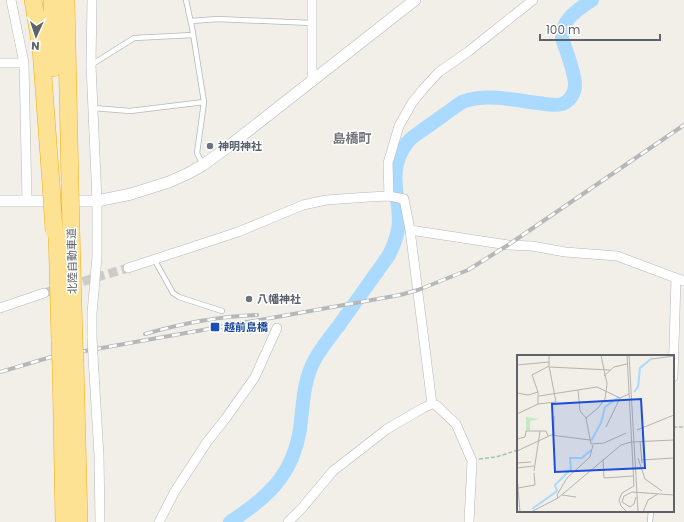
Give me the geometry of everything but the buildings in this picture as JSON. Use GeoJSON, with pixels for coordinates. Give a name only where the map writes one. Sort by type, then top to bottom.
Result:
{"type":"FeatureCollection","features":[{"type":"Feature","properties":{"kind":"highway"},"geometry":{"type":"LineString","coordinates":[[34,0],[59,184]]}},
{"type":"Feature","properties":{"kind":"highway","name":"北陸自動車道"},"geometry":{"type":"LineString","coordinates":[[52,0],[61,231],[68,364],[79,522]]}},
{"type":"Feature","properties":{"kind":"highway","name":"北陸自動車道"},"geometry":{"type":"LineString","coordinates":[[59,184],[66,4]]}},
{"type":"Feature","properties":{"kind":"highway","name":"北陸自動車道"},"geometry":{"type":"LineString","coordinates":[[61,231],[58,277],[67,341]]}},
{"type":"Feature","properties":{"kind":"highway","name":"北陸自動車道"},"geometry":{"type":"LineString","coordinates":[[64,522],[68,364]]}},
{"type":"Feature","properties":{"kind":"street"},"geometry":{"type":"LineString","coordinates":[[11,0],[24,63],[27,202]]}},
{"type":"Feature","properties":{"kind":"street"},"geometry":{"type":"LineString","coordinates":[[92,0],[91,65],[97,201],[97,257],[92,312],[92,337],[99,456],[100,522]]}},
{"type":"Feature","properties":{"kind":"street"},"geometry":{"type":"LineString","coordinates":[[312,0],[312,81]]}},
{"type":"Feature","properties":{"kind":"street"},"geometry":{"type":"LineString","coordinates":[[0,202],[97,201],[130,194],[170,182],[203,165],[415,0]]}},
{"type":"Feature","properties":{"kind":"street"},"geometry":{"type":"LineString","coordinates":[[394,197],[388,163],[399,126],[412,103],[439,72],[533,0]]}},
{"type":"Feature","properties":{"kind":"street"},"geometry":{"type":"LineString","coordinates":[[0,63],[24,63]]}},
{"type":"Feature","properties":{"kind":"street"},"geometry":{"type":"LineString","coordinates":[[128,268],[250,227],[303,205],[326,200],[394,197],[404,199],[410,230],[432,404]]}},
{"type":"Feature","properties":{"kind":"street"},"geometry":{"type":"LineString","coordinates":[[410,230],[508,246],[532,246],[565,252],[617,256],[680,280],[674,363]]}},
{"type":"Feature","properties":{"kind":"street"},"geometry":{"type":"LineString","coordinates":[[0,308],[44,293]]}},
{"type":"Feature","properties":{"kind":"street"},"geometry":{"type":"LineString","coordinates":[[159,522],[175,492],[207,442],[226,418],[254,377],[268,351],[277,328]]}},
{"type":"Feature","properties":{"kind":"street"},"geometry":{"type":"LineString","coordinates":[[288,522],[302,508],[333,471],[387,429],[432,404],[436,405],[456,424],[472,461],[469,522]]}},
{"type":"Feature","properties":{"kind":"lane"},"geometry":{"type":"LineString","coordinates":[[186,0],[191,21],[204,102],[197,153],[203,165]]}},
{"type":"Feature","properties":{"kind":"lane"},"geometry":{"type":"LineString","coordinates":[[191,21],[218,19],[311,23]]}},
{"type":"Feature","properties":{"kind":"lane"},"geometry":{"type":"LineString","coordinates":[[91,65],[134,38],[193,35]]}},
{"type":"Feature","properties":{"kind":"lane"},"geometry":{"type":"LineString","coordinates":[[93,108],[130,111],[204,102]]}},
{"type":"Feature","properties":{"kind":"lane"},"geometry":{"type":"LineString","coordinates":[[154,259],[173,293],[179,297],[222,311]]}},
{"type":"Feature","properties":{"kind":"lane"},"geometry":{"type":"LineString","coordinates":[[650,522],[651,512]]}},
{"type":"Feature","properties":{"kind":"path"},"geometry":{"type":"LineString","coordinates":[[472,461],[496,457],[517,450]]}},
{"type":"Feature","properties":{"kind":"waterway"},"geometry":{"type":"LineString","coordinates":[[230,522],[256,504],[267,494],[285,472],[291,460],[300,429],[303,403],[310,369],[323,347],[391,251],[397,235],[399,223],[396,182],[397,163],[407,143],[415,135],[462,102],[471,99],[500,98],[553,105],[562,104],[570,99],[575,88],[575,80],[562,38],[563,31],[572,15],[592,0]]}},
{"type":"Feature","properties":{"kind":"tunnel"},"geometry":{"type":"LineString","coordinates":[[44,293],[128,268]]}},
{"type":"Feature","properties":{"kind":"railway"},"geometry":{"type":"LineString","coordinates":[[0,372],[51,357],[400,295],[418,290],[468,270],[508,245],[684,125]]}},
{"type":"Feature","properties":{"kind":"railway"},"geometry":{"type":"LineString","coordinates":[[145,334],[200,321],[257,315]]}},
{"type":"Feature","properties":{"kind":"place","name":"神明神社"},"geometry":{"type":"Point","coordinates":[210,146]}},
{"type":"Feature","properties":{"kind":"place","name":"八幡神社"},"geometry":{"type":"Point","coordinates":[249,299]}},
{"type":"Feature","properties":{"kind":"place","name":"越前島橋"},"geometry":{"type":"Point","coordinates":[215,327]}},
{"type":"Feature","properties":{"kind":"district","name":"島橋町"},"geometry":{"type":"Point","coordinates":[352,138]}}]}
